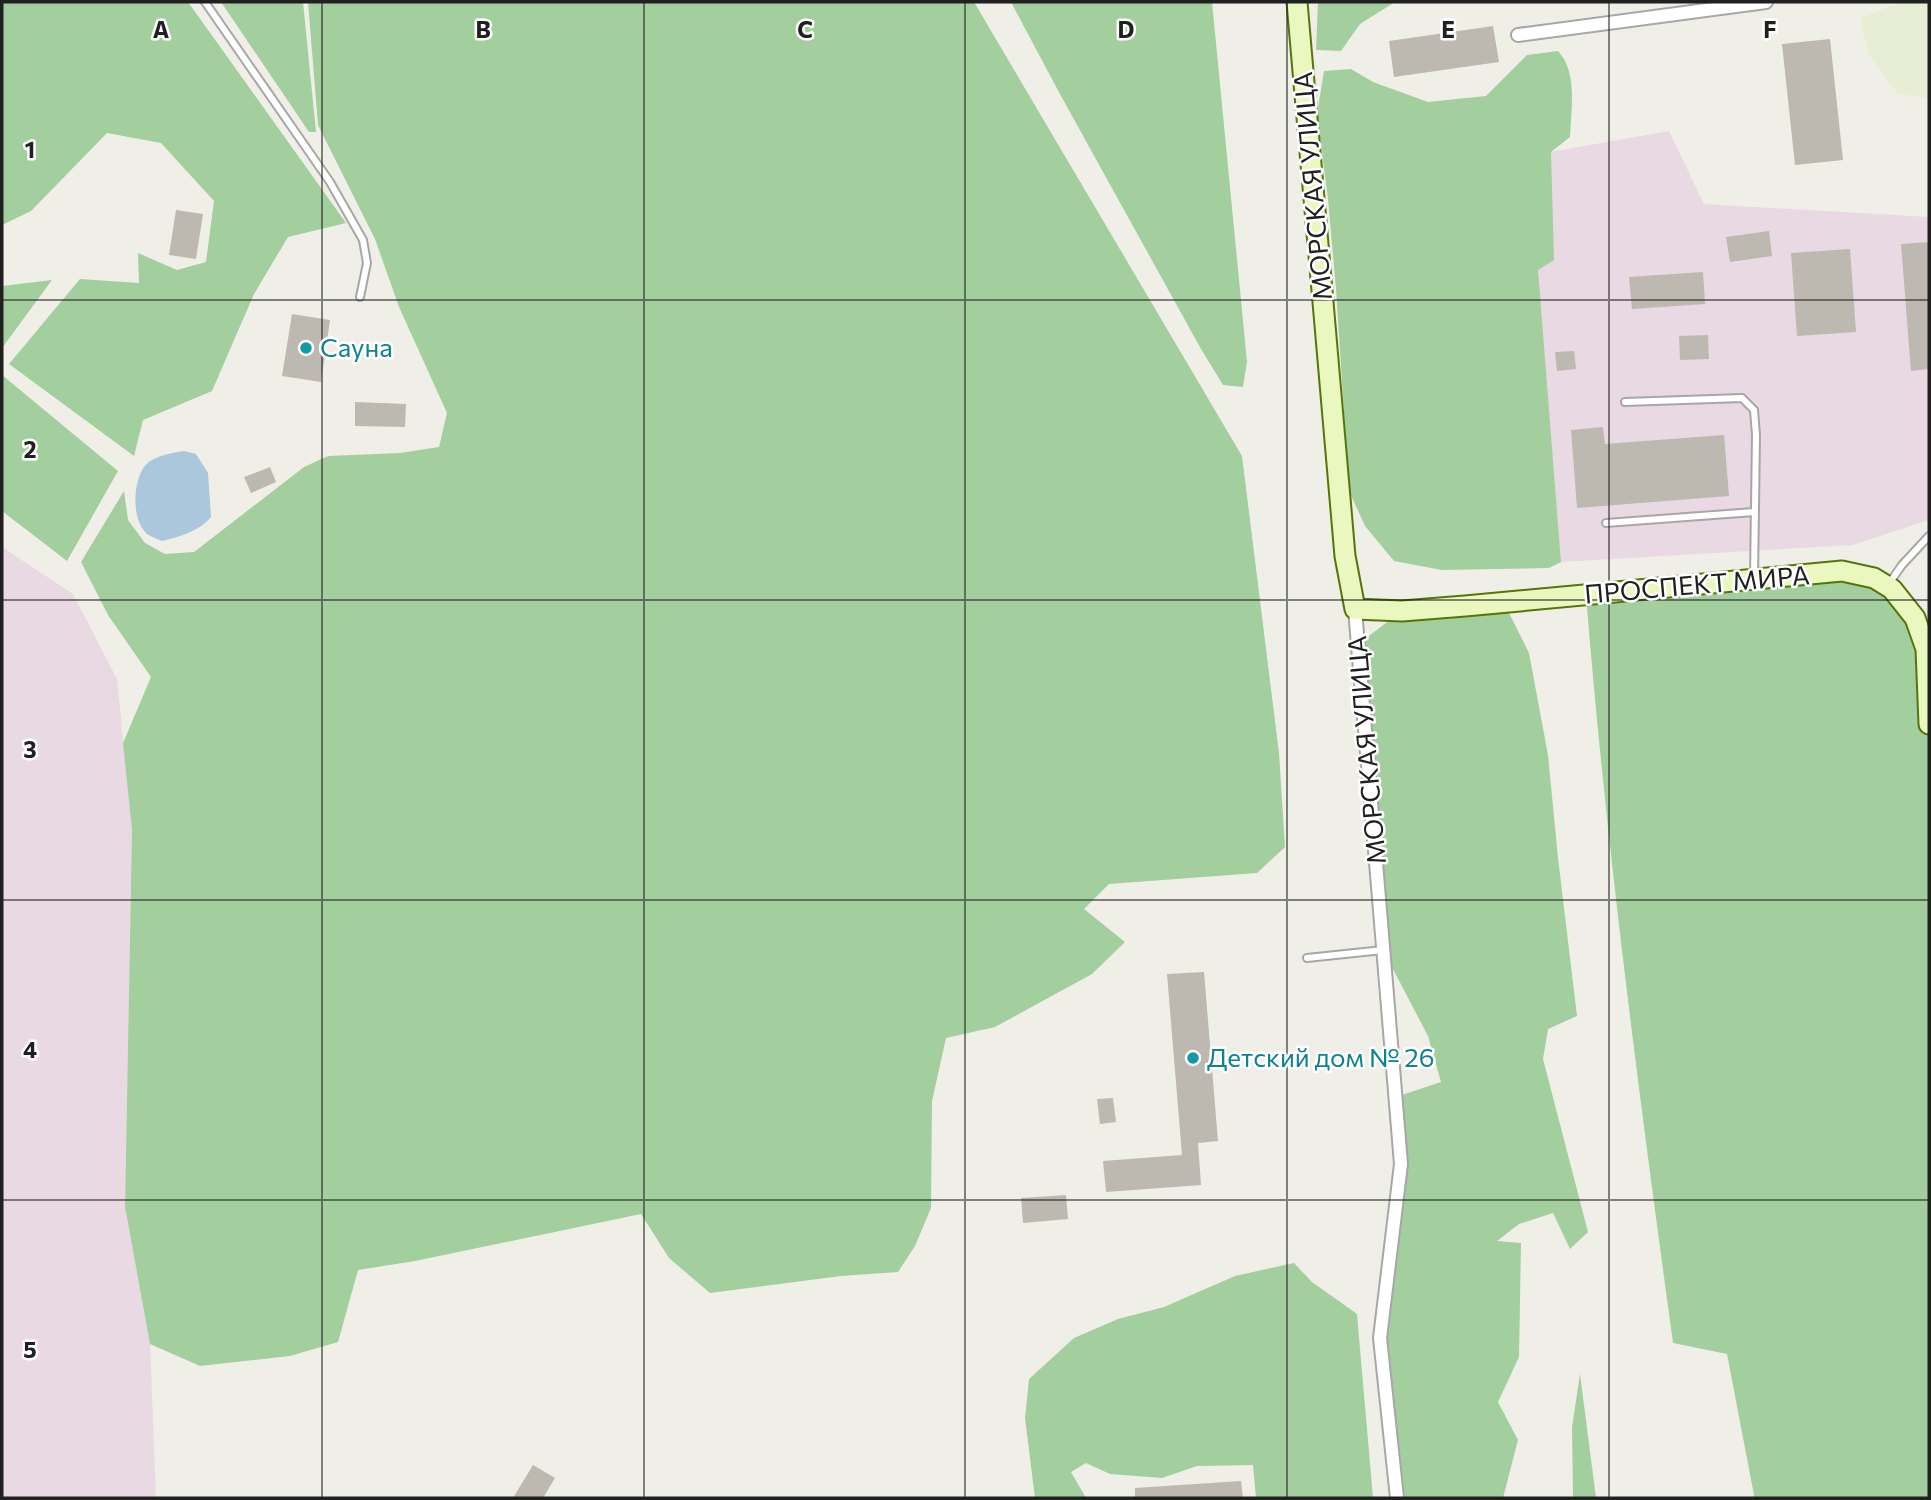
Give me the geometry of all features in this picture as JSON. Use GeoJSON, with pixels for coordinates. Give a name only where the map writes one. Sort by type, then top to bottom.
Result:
{"type":"FeatureCollection","features":[{"type":"Feature","properties":{"kind":"main road","name":"МОРСКАЯ УЛИЦА"},"geometry":{"type":"LineString","coordinates":[[1297,2],[1345,555],[1355,609]]}},
{"type":"Feature","properties":{"kind":"main road","name":"ПРОСПЕКТ МИРА"},"geometry":{"type":"LineString","coordinates":[[1355,609],[1402,611],[1465,607],[1842,572],[1874,578],[1887,586],[1915,618],[1926,649],[1929,724]]}},
{"type":"Feature","properties":{"kind":"street"},"geometry":{"type":"LineString","coordinates":[[1518,35],[1706,6],[1766,2]]}},
{"type":"Feature","properties":{"kind":"street","name":"МОРСКАЯ УЛИЦА"},"geometry":{"type":"LineString","coordinates":[[1355,609],[1401,1164],[1380,1338],[1397,1498]]}},
{"type":"Feature","properties":{"kind":"lane"},"geometry":{"type":"LineString","coordinates":[[205,2],[330,182],[363,240],[367,263],[360,297]]}},
{"type":"Feature","properties":{"kind":"lane"},"geometry":{"type":"LineString","coordinates":[[1625,402],[1742,398],[1754,410],[1754,580]]}},
{"type":"Feature","properties":{"kind":"lane"},"geometry":{"type":"LineString","coordinates":[[1606,523],[1754,512]]}},
{"type":"Feature","properties":{"kind":"lane"},"geometry":{"type":"LineString","coordinates":[[1887,586],[1929,536]]}},
{"type":"Feature","properties":{"kind":"lane"},"geometry":{"type":"LineString","coordinates":[[1307,958],[1383,950]]}},
{"type":"Feature","properties":{"kind":"shaded area"},"geometry":{"type":"Polygon","coordinates":[[[1669,131],[1704,204],[1929,217],[1929,520],[1853,545],[1561,562],[1528,156],[1669,131]]]}},
{"type":"Feature","properties":{"kind":"shaded area"},"geometry":{"type":"Polygon","coordinates":[[[2,547],[73,594],[117,679],[132,830],[125,1207],[150,1344],[156,1498],[2,1498],[2,547]]]}},
{"type":"Feature","properties":{"kind":"green space"},"geometry":{"type":"Polygon","coordinates":[[[2,2],[188,2],[346,223],[288,237],[254,294],[212,391],[143,420],[134,456],[9,364],[80,279],[139,283],[138,253],[177,270],[206,262],[214,201],[161,143],[107,133],[31,211],[2,225],[2,2]]]}},
{"type":"Feature","properties":{"kind":"green space"},"geometry":{"type":"Polygon","coordinates":[[[221,2],[303,2],[316,132],[309,132],[221,2]]]}},
{"type":"Feature","properties":{"kind":"green space"},"geometry":{"type":"Polygon","coordinates":[[[308,2],[974,2],[1242,456],[1279,753],[1285,847],[1257,873],[1109,884],[1084,909],[1125,942],[1092,974],[995,1027],[946,1038],[932,1101],[931,1208],[915,1246],[898,1272],[841,1276],[710,1293],[669,1258],[641,1214],[415,1261],[358,1270],[338,1342],[290,1356],[200,1366],[150,1344],[125,1207],[132,830],[123,743],[151,677],[108,615],[81,562],[124,491],[128,520],[145,543],[165,554],[194,552],[304,467],[328,456],[400,453],[439,447],[447,413],[399,307],[375,239],[318,125],[308,2]]]}},
{"type":"Feature","properties":{"kind":"green space"},"geometry":{"type":"Polygon","coordinates":[[[1011,2],[1212,2],[1247,362],[1243,387],[1223,385],[1201,349],[1011,2]]]}},
{"type":"Feature","properties":{"kind":"green space"},"geometry":{"type":"Polygon","coordinates":[[[1318,2],[1395,2],[1360,24],[1341,51],[1316,50],[1318,2]]]}},
{"type":"Feature","properties":{"kind":"green space"},"geometry":{"type":"Polygon","coordinates":[[[1902,2],[1929,2],[1929,98],[1898,94],[1869,55],[1860,18],[1902,2]]]}},
{"type":"Feature","properties":{"kind":"green space"},"geometry":{"type":"Polygon","coordinates":[[[1558,51],[1571,80],[1570,137],[1551,152],[1554,260],[1538,270],[1561,562],[1549,568],[1442,570],[1394,561],[1365,526],[1349,491],[1336,289],[1317,114],[1324,71],[1351,69],[1373,82],[1428,102],[1486,96],[1527,55],[1558,51]]]}},
{"type":"Feature","properties":{"kind":"green space"},"geometry":{"type":"Polygon","coordinates":[[[52,280],[2,348],[2,286],[52,280]]]}},
{"type":"Feature","properties":{"kind":"green space"},"geometry":{"type":"Polygon","coordinates":[[[2,375],[118,471],[67,561],[2,511],[2,375]]]}},
{"type":"Feature","properties":{"kind":"green space"},"geometry":{"type":"Polygon","coordinates":[[[1874,578],[1915,618],[1929,724],[1929,1498],[1752,1498],[1754,1495],[1727,1354],[1673,1343],[1613,876],[1586,595],[1874,578]]]}},
{"type":"Feature","properties":{"kind":"green space"},"geometry":{"type":"Polygon","coordinates":[[[1504,603],[1529,653],[1548,755],[1577,1016],[1548,1029],[1543,1059],[1588,1232],[1570,1249],[1553,1213],[1519,1224],[1497,1241],[1521,1243],[1519,1357],[1498,1402],[1518,1440],[1503,1498],[1397,1498],[1380,1338],[1401,1164],[1396,1097],[1441,1082],[1428,1036],[1383,950],[1358,644],[1402,611],[1504,603]]]}},
{"type":"Feature","properties":{"kind":"green space"},"geometry":{"type":"Polygon","coordinates":[[[1294,1263],[1312,1282],[1357,1314],[1373,1498],[1256,1498],[1253,1465],[1197,1466],[1162,1478],[1110,1474],[1086,1463],[1071,1472],[1086,1498],[1035,1498],[1025,1418],[1029,1379],[1074,1338],[1118,1319],[1164,1307],[1235,1276],[1294,1263]]]}},
{"type":"Feature","properties":{"kind":"green space"},"geometry":{"type":"Polygon","coordinates":[[[1580,1374],[1596,1498],[1573,1498],[1572,1427],[1580,1374]]]}},
{"type":"Feature","properties":{"kind":"water"},"geometry":{"type":"Polygon","coordinates":[[[184,451],[196,454],[208,473],[211,517],[195,530],[162,541],[147,534],[138,519],[135,501],[138,482],[144,467],[152,460],[184,451]]]}},
{"type":"Feature","properties":{"kind":"building"},"geometry":{"type":"Polygon","coordinates":[[[1493,26],[1499,62],[1394,77],[1389,41],[1493,26]]]}},
{"type":"Feature","properties":{"kind":"building"},"geometry":{"type":"Polygon","coordinates":[[[1830,39],[1843,160],[1795,165],[1782,44],[1830,39]]]}},
{"type":"Feature","properties":{"kind":"building"},"geometry":{"type":"Polygon","coordinates":[[[176,210],[203,214],[196,259],[169,255],[176,210]]]}},
{"type":"Feature","properties":{"kind":"building"},"geometry":{"type":"Polygon","coordinates":[[[1769,231],[1772,256],[1730,262],[1726,237],[1769,231]]]}},
{"type":"Feature","properties":{"kind":"building"},"geometry":{"type":"Polygon","coordinates":[[[1929,242],[1929,369],[1911,371],[1901,244],[1929,242]]]}},
{"type":"Feature","properties":{"kind":"building"},"geometry":{"type":"Polygon","coordinates":[[[1850,249],[1856,332],[1797,336],[1791,253],[1850,249]]]}},
{"type":"Feature","properties":{"kind":"building"},"geometry":{"type":"Polygon","coordinates":[[[1703,272],[1705,304],[1632,309],[1629,277],[1703,272]]]}},
{"type":"Feature","properties":{"kind":"building","name":"Сауна"},"geometry":{"type":"Polygon","coordinates":[[[292,314],[330,320],[321,382],[282,376],[292,314]]]}},
{"type":"Feature","properties":{"kind":"building"},"geometry":{"type":"Polygon","coordinates":[[[1708,335],[1709,359],[1680,360],[1679,336],[1708,335]]]}},
{"type":"Feature","properties":{"kind":"building"},"geometry":{"type":"Polygon","coordinates":[[[1574,351],[1576,369],[1557,371],[1555,352],[1574,351]]]}},
{"type":"Feature","properties":{"kind":"building"},"geometry":{"type":"Polygon","coordinates":[[[355,402],[406,404],[405,427],[355,426],[355,402]]]}},
{"type":"Feature","properties":{"kind":"building"},"geometry":{"type":"Polygon","coordinates":[[[1603,427],[1605,444],[1724,435],[1729,496],[1577,508],[1571,430],[1603,427]]]}},
{"type":"Feature","properties":{"kind":"building"},"geometry":{"type":"Polygon","coordinates":[[[270,467],[276,482],[251,493],[244,477],[270,467]]]}},
{"type":"Feature","properties":{"kind":"building","name":"Детский дом № 26"},"geometry":{"type":"Polygon","coordinates":[[[1204,972],[1218,1141],[1198,1143],[1201,1185],[1106,1192],[1103,1161],[1182,1155],[1167,974],[1204,972]]]}},
{"type":"Feature","properties":{"kind":"building"},"geometry":{"type":"Polygon","coordinates":[[[1113,1098],[1116,1122],[1100,1124],[1097,1099],[1113,1098]]]}},
{"type":"Feature","properties":{"kind":"building"},"geometry":{"type":"Polygon","coordinates":[[[1066,1195],[1068,1219],[1023,1223],[1021,1198],[1066,1195]]]}},
{"type":"Feature","properties":{"kind":"building"},"geometry":{"type":"Polygon","coordinates":[[[533,1465],[555,1478],[543,1498],[513,1498],[533,1465]]]}},
{"type":"Feature","properties":{"kind":"building"},"geometry":{"type":"Polygon","coordinates":[[[1241,1481],[1243,1498],[1135,1498],[1135,1488],[1241,1481]]]}},
{"type":"Feature","properties":{"kind":"place","name":"Сауна"},"geometry":{"type":"Point","coordinates":[306,348]}},
{"type":"Feature","properties":{"kind":"place","name":"Детский дом № 26"},"geometry":{"type":"Point","coordinates":[1193,1058]}}]}
